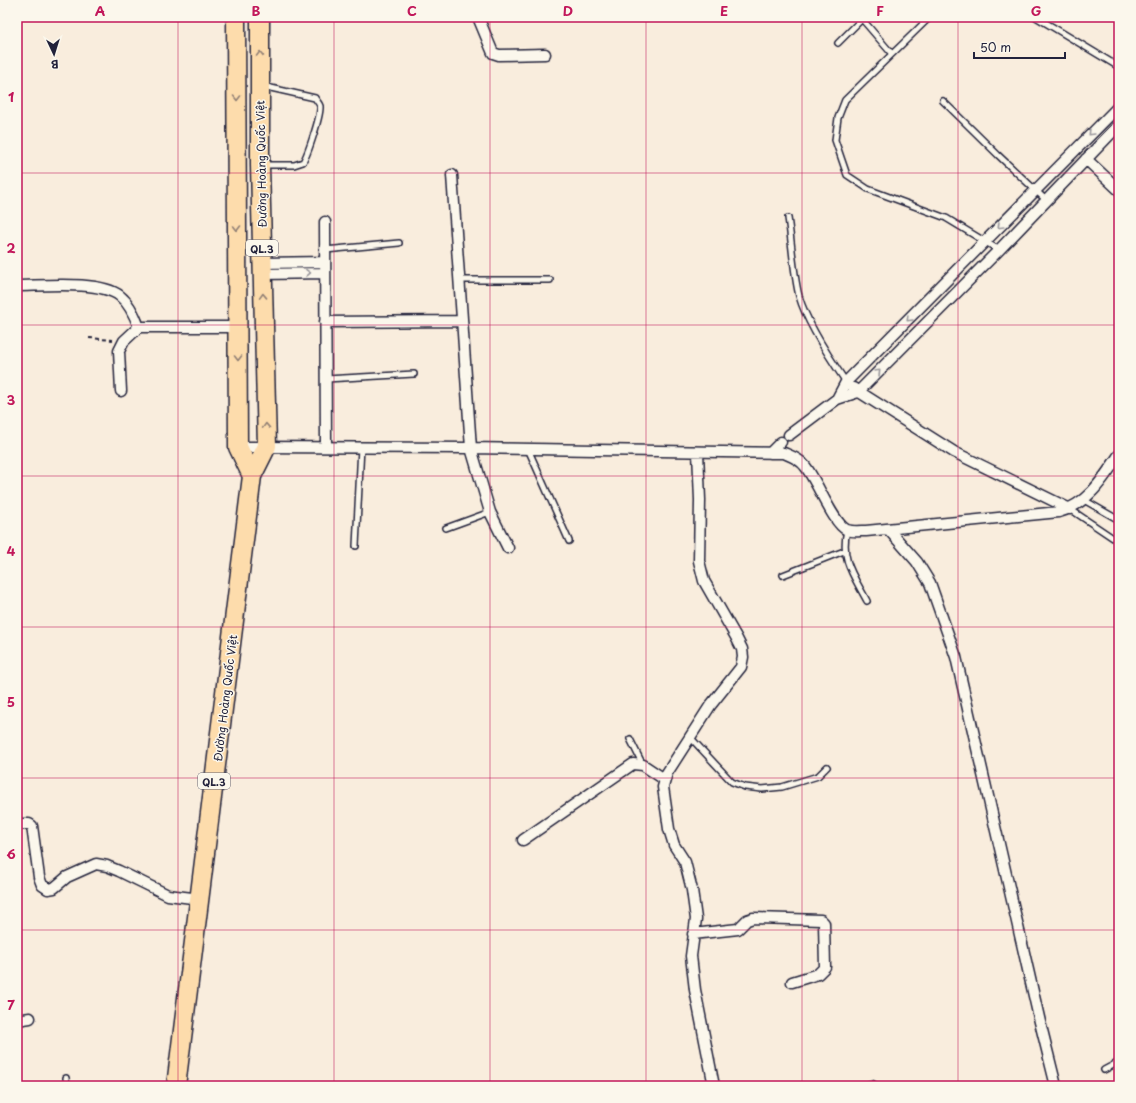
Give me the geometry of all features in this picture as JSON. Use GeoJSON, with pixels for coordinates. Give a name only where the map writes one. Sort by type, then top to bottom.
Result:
{"type":"FeatureCollection","features":[{"type":"Feature","properties":{"kind":"highway","name":"QL.3"},"geometry":{"type":"LineString","coordinates":[[236,17],[238,446],[252,476]]}},
{"type":"Feature","properties":{"kind":"highway","name":"Đường Hoàng Quốc Việt"},"geometry":{"type":"LineString","coordinates":[[176,1086],[252,476],[267,446],[260,166],[260,17]]}},
{"type":"Feature","properties":{"kind":"street"},"geometry":{"type":"LineString","coordinates":[[478,17],[493,53],[499,55],[544,54]]}},
{"type":"Feature","properties":{"kind":"street"},"geometry":{"type":"LineString","coordinates":[[789,435],[833,401],[846,382],[1119,106]]}},
{"type":"Feature","properties":{"kind":"street"},"geometry":{"type":"LineString","coordinates":[[833,401],[858,392],[1000,250],[1119,125]]}},
{"type":"Feature","properties":{"kind":"street"},"geometry":{"type":"LineString","coordinates":[[1086,159],[1119,190]]}},
{"type":"Feature","properties":{"kind":"street"},"geometry":{"type":"LineString","coordinates":[[452,175],[471,448],[490,512],[508,548]]}},
{"type":"Feature","properties":{"kind":"street"},"geometry":{"type":"LineString","coordinates":[[325,222],[326,447]]}},
{"type":"Feature","properties":{"kind":"street"},"geometry":{"type":"LineString","coordinates":[[262,269],[325,262]]}},
{"type":"Feature","properties":{"kind":"street"},"geometry":{"type":"LineString","coordinates":[[262,269],[325,273]]}},
{"type":"Feature","properties":{"kind":"street"},"geometry":{"type":"LineString","coordinates":[[17,286],[61,285],[92,287],[106,290],[119,295],[127,303],[135,316],[139,328]]}},
{"type":"Feature","properties":{"kind":"street"},"geometry":{"type":"LineString","coordinates":[[325,322],[462,320]]}},
{"type":"Feature","properties":{"kind":"street"},"geometry":{"type":"LineString","coordinates":[[121,391],[119,351],[124,341],[139,328],[238,327]]}},
{"type":"Feature","properties":{"kind":"street"},"geometry":{"type":"LineString","coordinates":[[846,382],[858,392],[954,452],[1070,509]]}},
{"type":"Feature","properties":{"kind":"street"},"geometry":{"type":"LineString","coordinates":[[770,453],[781,442]]}},
{"type":"Feature","properties":{"kind":"street"},"geometry":{"type":"LineString","coordinates":[[238,446],[784,453],[796,458],[805,465],[830,507],[836,521],[848,530],[888,529],[1059,512],[1070,509],[1084,500],[1096,488],[1119,455]]}},
{"type":"Feature","properties":{"kind":"street"},"geometry":{"type":"LineString","coordinates":[[698,452],[700,500],[699,561],[704,581],[736,637],[742,649],[743,657],[740,667],[710,706],[664,779],[663,787],[669,829],[674,845],[685,862],[692,890],[696,919],[691,956],[694,990],[714,1086]]}},
{"type":"Feature","properties":{"kind":"street"},"geometry":{"type":"LineString","coordinates":[[888,529],[917,562],[930,582],[956,657],[1056,1086]]}},
{"type":"Feature","properties":{"kind":"street"},"geometry":{"type":"LineString","coordinates":[[522,840],[633,764],[643,765],[664,779]]}},
{"type":"Feature","properties":{"kind":"street"},"geometry":{"type":"LineString","coordinates":[[17,824],[29,824],[32,826],[39,877],[42,885],[48,889],[54,888],[67,876],[96,864],[119,870],[168,895],[200,899]]}},
{"type":"Feature","properties":{"kind":"street"},"geometry":{"type":"LineString","coordinates":[[693,934],[738,929],[747,920],[753,918],[821,920],[824,923],[825,967],[818,974],[792,982]]}},
{"type":"Feature","properties":{"kind":"street"},"geometry":{"type":"LineString","coordinates":[[17,1020],[30,1018]]}},
{"type":"Feature","properties":{"kind":"lane"},"geometry":{"type":"LineString","coordinates":[[930,17],[845,100],[838,118],[835,140],[847,175],[868,189],[946,218],[1000,250]]}},
{"type":"Feature","properties":{"kind":"lane"},"geometry":{"type":"LineString","coordinates":[[1036,17],[1119,67]]}},
{"type":"Feature","properties":{"kind":"lane"},"geometry":{"type":"LineString","coordinates":[[838,43],[863,18],[892,54]]}},
{"type":"Feature","properties":{"kind":"lane"},"geometry":{"type":"LineString","coordinates":[[260,85],[315,98],[320,105],[319,114],[307,156],[303,162],[294,165],[260,166]]}},
{"type":"Feature","properties":{"kind":"lane"},"geometry":{"type":"LineString","coordinates":[[943,101],[989,147],[1047,200]]}},
{"type":"Feature","properties":{"kind":"lane"},"geometry":{"type":"LineString","coordinates":[[788,218],[800,297],[812,325],[846,382]]}},
{"type":"Feature","properties":{"kind":"lane"},"geometry":{"type":"LineString","coordinates":[[325,250],[399,243]]}},
{"type":"Feature","properties":{"kind":"lane"},"geometry":{"type":"LineString","coordinates":[[459,280],[550,280]]}},
{"type":"Feature","properties":{"kind":"lane"},"geometry":{"type":"LineString","coordinates":[[326,379],[414,374]]}},
{"type":"Feature","properties":{"kind":"lane"},"geometry":{"type":"LineString","coordinates":[[356,546],[361,447]]}},
{"type":"Feature","properties":{"kind":"lane"},"geometry":{"type":"LineString","coordinates":[[528,449],[569,542]]}},
{"type":"Feature","properties":{"kind":"lane"},"geometry":{"type":"LineString","coordinates":[[1084,500],[1119,520]]}},
{"type":"Feature","properties":{"kind":"lane"},"geometry":{"type":"LineString","coordinates":[[1070,509],[1119,542]]}},
{"type":"Feature","properties":{"kind":"lane"},"geometry":{"type":"LineString","coordinates":[[446,528],[490,512]]}},
{"type":"Feature","properties":{"kind":"lane"},"geometry":{"type":"LineString","coordinates":[[848,530],[844,551],[846,559],[867,601]]}},
{"type":"Feature","properties":{"kind":"lane"},"geometry":{"type":"LineString","coordinates":[[784,574],[844,551]]}},
{"type":"Feature","properties":{"kind":"lane"},"geometry":{"type":"LineString","coordinates":[[690,737],[732,782],[745,787],[762,789],[782,787],[818,776],[827,767]]}},
{"type":"Feature","properties":{"kind":"lane"},"geometry":{"type":"LineString","coordinates":[[630,739],[643,765]]}},
{"type":"Feature","properties":{"kind":"lane"},"geometry":{"type":"LineString","coordinates":[[1104,1070],[1119,1062]]}},
{"type":"Feature","properties":{"kind":"lane"},"geometry":{"type":"LineString","coordinates":[[66,1078],[67,1086]]}},
{"type":"Feature","properties":{"kind":"path"},"geometry":{"type":"LineString","coordinates":[[89,338],[124,341]]}}]}
